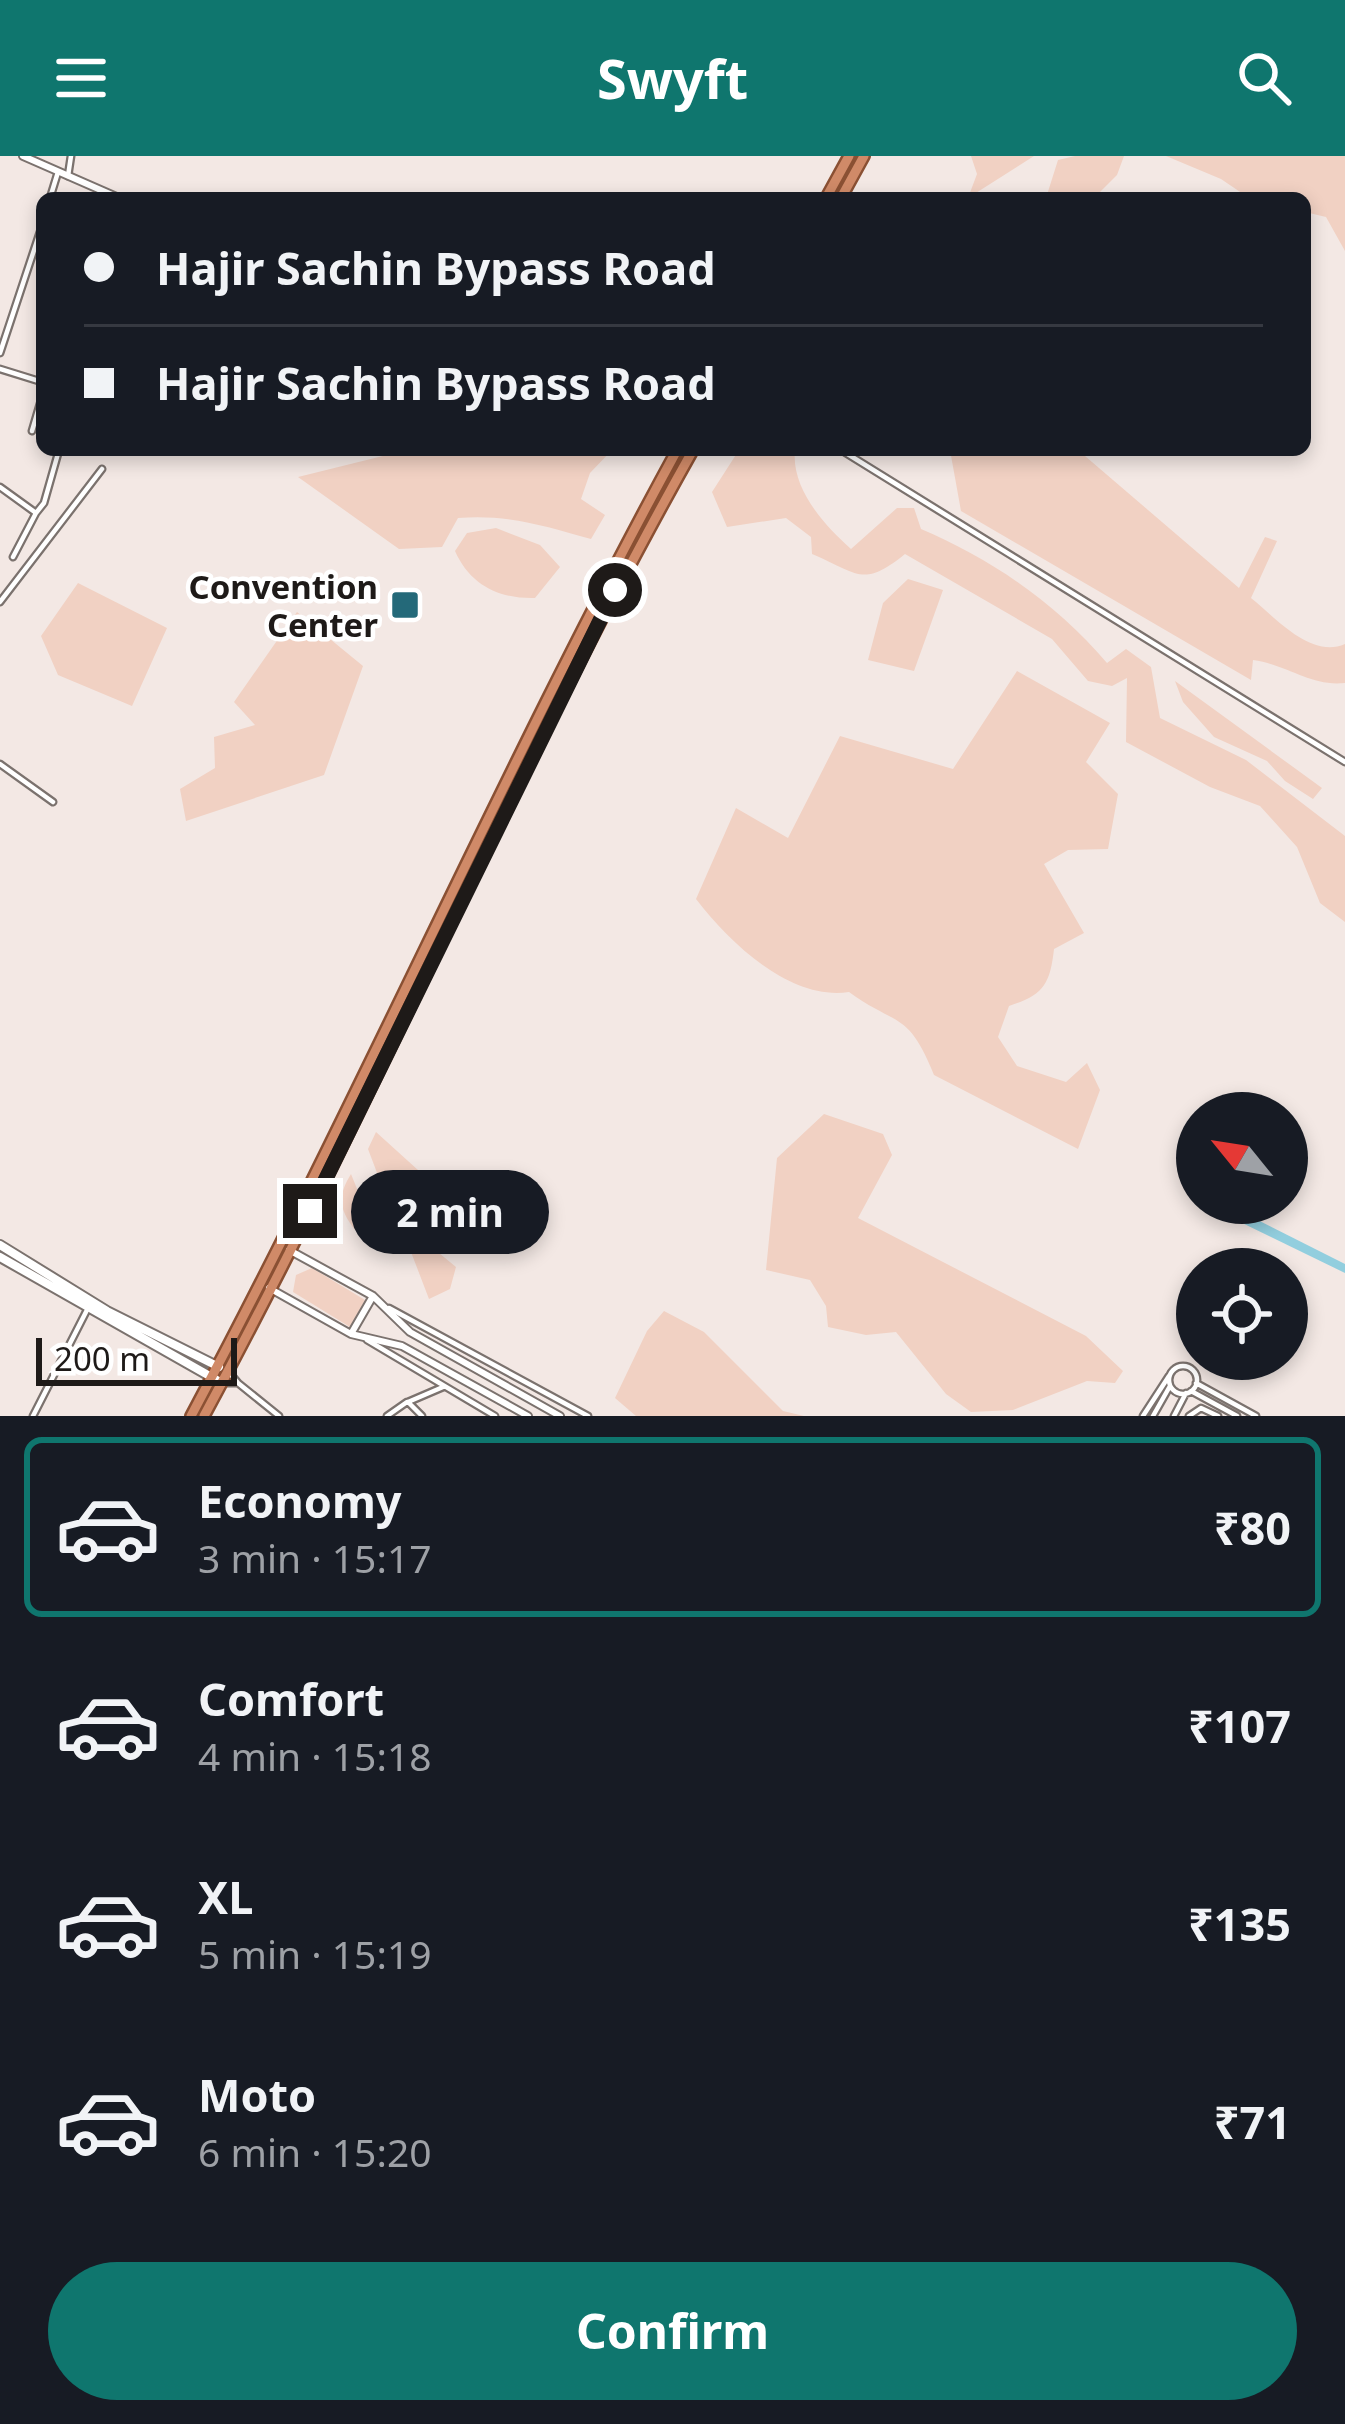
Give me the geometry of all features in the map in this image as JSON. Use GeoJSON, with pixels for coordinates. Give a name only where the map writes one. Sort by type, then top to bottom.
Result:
{"type":"FeatureCollection","features":[{"type":"Feature","properties":{"kind":"highway"},"geometry":{"type":"LineString","coordinates":[[829,192],[849,156]]}},
{"type":"Feature","properties":{"kind":"highway"},"geometry":{"type":"LineString","coordinates":[[845,192],[864,156]]}},
{"type":"Feature","properties":{"kind":"highway"},"geometry":{"type":"LineString","coordinates":[[204,1416],[577,634],[674,456]]}},
{"type":"Feature","properties":{"kind":"highway"},"geometry":{"type":"LineString","coordinates":[[223,1368],[289,1250],[595,626],[691,456]]}},
{"type":"Feature","properties":{"kind":"highway"},"geometry":{"type":"LineString","coordinates":[[191,1416],[217,1381]]}},
{"type":"Feature","properties":{"kind":"main road"},"geometry":{"type":"LineString","coordinates":[[0,1245],[106,1311],[223,1368]]}},
{"type":"Feature","properties":{"kind":"main road"},"geometry":{"type":"LineString","coordinates":[[0,1257],[217,1381]]}},
{"type":"Feature","properties":{"kind":"street"},"geometry":{"type":"LineString","coordinates":[[23,156],[99,192]]}},
{"type":"Feature","properties":{"kind":"street"},"geometry":{"type":"LineString","coordinates":[[68,176],[71,156]]}},
{"type":"Feature","properties":{"kind":"street"},"geometry":{"type":"LineString","coordinates":[[52,192],[58,172]]}},
{"type":"Feature","properties":{"kind":"street"},"geometry":{"type":"LineString","coordinates":[[0,353],[36,244]]}},
{"type":"Feature","properties":{"kind":"street"},"geometry":{"type":"LineString","coordinates":[[0,369],[36,380]]}},
{"type":"Feature","properties":{"kind":"street"},"geometry":{"type":"LineString","coordinates":[[32,431],[36,417]]}},
{"type":"Feature","properties":{"kind":"street"},"geometry":{"type":"LineString","coordinates":[[13,557],[44,503],[57,456]]}},
{"type":"Feature","properties":{"kind":"street"},"geometry":{"type":"LineString","coordinates":[[851,456],[1345,761]]}},
{"type":"Feature","properties":{"kind":"street"},"geometry":{"type":"LineString","coordinates":[[0,602],[102,469]]}},
{"type":"Feature","properties":{"kind":"street"},"geometry":{"type":"LineString","coordinates":[[0,487],[36,513]]}},
{"type":"Feature","properties":{"kind":"street"},"geometry":{"type":"LineString","coordinates":[[0,764],[53,802]]}},
{"type":"Feature","properties":{"kind":"street"},"geometry":{"type":"LineString","coordinates":[[289,1250],[588,1416]]}},
{"type":"Feature","properties":{"kind":"street"},"geometry":{"type":"LineString","coordinates":[[269,1287],[496,1416]]}},
{"type":"Feature","properties":{"kind":"street"},"geometry":{"type":"LineString","coordinates":[[355,1335],[376,1299]]}},
{"type":"Feature","properties":{"kind":"street"},"geometry":{"type":"LineString","coordinates":[[376,1299],[410,1332],[560,1416]]}},
{"type":"Feature","properties":{"kind":"street"},"geometry":{"type":"LineString","coordinates":[[33,1416],[87,1310]]}},
{"type":"Feature","properties":{"kind":"street"},"geometry":{"type":"LineString","coordinates":[[355,1335],[402,1346],[528,1416]]}},
{"type":"Feature","properties":{"kind":"street"},"geometry":{"type":"LineString","coordinates":[[1143,1416],[1174,1369],[1187,1366],[1196,1383],[1256,1416]]}},
{"type":"Feature","properties":{"kind":"street"},"geometry":{"type":"LineString","coordinates":[[223,1368],[279,1416]]}},
{"type":"Feature","properties":{"kind":"street"},"geometry":{"type":"LineString","coordinates":[[1153,1416],[1170,1386],[1169,1376]]}},
{"type":"Feature","properties":{"kind":"street"},"geometry":{"type":"LineString","coordinates":[[217,1381],[238,1383]]}},
{"type":"Feature","properties":{"kind":"street"},"geometry":{"type":"LineString","coordinates":[[1174,1416],[1196,1383]]}},
{"type":"Feature","properties":{"kind":"street"},"geometry":{"type":"LineString","coordinates":[[1170,1386],[1237,1416]]}},
{"type":"Feature","properties":{"kind":"street"},"geometry":{"type":"LineString","coordinates":[[387,1416],[443,1387]]}},
{"type":"Feature","properties":{"kind":"street"},"geometry":{"type":"LineString","coordinates":[[408,1402],[422,1416]]}},
{"type":"Feature","properties":{"kind":"street"},"geometry":{"type":"LineString","coordinates":[[1189,1416],[1201,1408],[1218,1416]]}},
{"type":"Feature","properties":{"kind":"shaded area"},"geometry":{"type":"Polygon","coordinates":[[[971,156],[1034,156],[970,192],[977,174],[971,156]]]}},
{"type":"Feature","properties":{"kind":"shaded area"},"geometry":{"type":"Polygon","coordinates":[[[1124,156],[1117,175],[1100,192],[1048,192],[1058,160],[1124,156]]]}},
{"type":"Feature","properties":{"kind":"shaded area"},"geometry":{"type":"Polygon","coordinates":[[[1166,156],[1345,156],[1345,251],[1326,217],[1311,213],[1311,192],[1240,192],[1166,156]]]}},
{"type":"Feature","properties":{"kind":"shaded area"},"geometry":{"type":"Polygon","coordinates":[[[383,456],[606,456],[590,473],[581,499],[605,515],[591,539],[510,519],[476,517],[458,518],[442,547],[399,549],[298,477],[383,456]]]}},
{"type":"Feature","properties":{"kind":"shaded area"},"geometry":{"type":"Polygon","coordinates":[[[735,456],[795,456],[804,491],[820,517],[851,549],[897,508],[914,508],[921,529],[1022,585],[1067,621],[1107,663],[1126,649],[1151,667],[1160,718],[1246,760],[1345,836],[1345,922],[1320,903],[1297,847],[1260,806],[1210,787],[1126,742],[1127,678],[1112,686],[1088,681],[1052,639],[905,554],[879,571],[860,574],[812,554],[811,537],[786,518],[727,527],[712,492],[735,456]]]}},
{"type":"Feature","properties":{"kind":"shaded area"},"geometry":{"type":"Polygon","coordinates":[[[951,456],[1085,456],[1239,588],[1265,537],[1277,541],[1251,598],[1307,641],[1319,646],[1345,644],[1345,683],[1321,682],[1253,660],[1251,680],[961,511],[951,456]]]}},
{"type":"Feature","properties":{"kind":"shaded area"},"geometry":{"type":"Polygon","coordinates":[[[496,528],[540,545],[560,567],[535,598],[487,588],[461,563],[455,551],[467,533],[496,528]]]}},
{"type":"Feature","properties":{"kind":"shaded area"},"geometry":{"type":"Polygon","coordinates":[[[908,579],[943,590],[914,671],[868,660],[883,603],[908,579]]]}},
{"type":"Feature","properties":{"kind":"shaded area"},"geometry":{"type":"Polygon","coordinates":[[[78,583],[167,628],[132,706],[58,675],[41,636],[78,583]]]}},
{"type":"Feature","properties":{"kind":"shaded area"},"geometry":{"type":"Polygon","coordinates":[[[297,612],[363,666],[324,775],[186,821],[180,789],[215,768],[214,737],[255,725],[234,702],[297,612]]]}},
{"type":"Feature","properties":{"kind":"shaded area"},"geometry":{"type":"Polygon","coordinates":[[[1017,671],[1110,723],[1086,762],[1118,794],[1108,849],[1068,850],[1044,864],[1084,933],[1054,949],[1043,987],[1009,1006],[998,1037],[1017,1066],[1066,1082],[1087,1063],[1100,1090],[1078,1149],[934,1075],[908,1029],[849,992],[805,987],[763,965],[696,899],[736,808],[788,838],[840,736],[953,769],[1017,671]]]}},
{"type":"Feature","properties":{"kind":"shaded area"},"geometry":{"type":"Polygon","coordinates":[[[1175,681],[1322,788],[1313,799],[1285,781],[1267,761],[1214,737],[1183,702],[1175,681]]]}},
{"type":"Feature","properties":{"kind":"shaded area"},"geometry":{"type":"Polygon","coordinates":[[[824,1114],[883,1134],[892,1155],[858,1218],[1086,1336],[1123,1371],[1115,1383],[1087,1381],[1013,1410],[971,1412],[946,1394],[896,1332],[866,1335],[828,1327],[826,1306],[810,1280],[766,1270],[777,1158],[824,1114]]]}},
{"type":"Feature","properties":{"kind":"shaded area"},"geometry":{"type":"Polygon","coordinates":[[[376,1132],[450,1199],[439,1253],[456,1267],[450,1289],[429,1299],[411,1252],[393,1241],[382,1186],[368,1149],[376,1132]]]}},
{"type":"Feature","properties":{"kind":"shaded area"},"geometry":{"type":"Polygon","coordinates":[[[351,1174],[374,1231],[355,1230],[343,1209],[343,1190],[351,1174]]]}},
{"type":"Feature","properties":{"kind":"shaded area"},"geometry":{"type":"Polygon","coordinates":[[[312,1268],[365,1300],[350,1327],[293,1292],[296,1275],[312,1268]]]}},
{"type":"Feature","properties":{"kind":"shaded area"},"geometry":{"type":"Polygon","coordinates":[[[664,1311],[704,1332],[783,1411],[804,1416],[636,1416],[615,1398],[647,1331],[664,1311]]]}},
{"type":"Feature","properties":{"kind":"water"},"geometry":{"type":"Polygon","coordinates":[[[1244,1224],[1266,1224],[1345,1264],[1345,1273],[1308,1255],[1308,1248],[1294,1248],[1244,1224]]]}},
{"type":"Feature","properties":{"kind":"place","name":"Convention Center"},"geometry":{"type":"Point","coordinates":[405,605]}},
{"type":"Feature","properties":{"kind":"route"},"geometry":{"type":"LineString","coordinates":[[310,1211],[615,590]]}}]}
